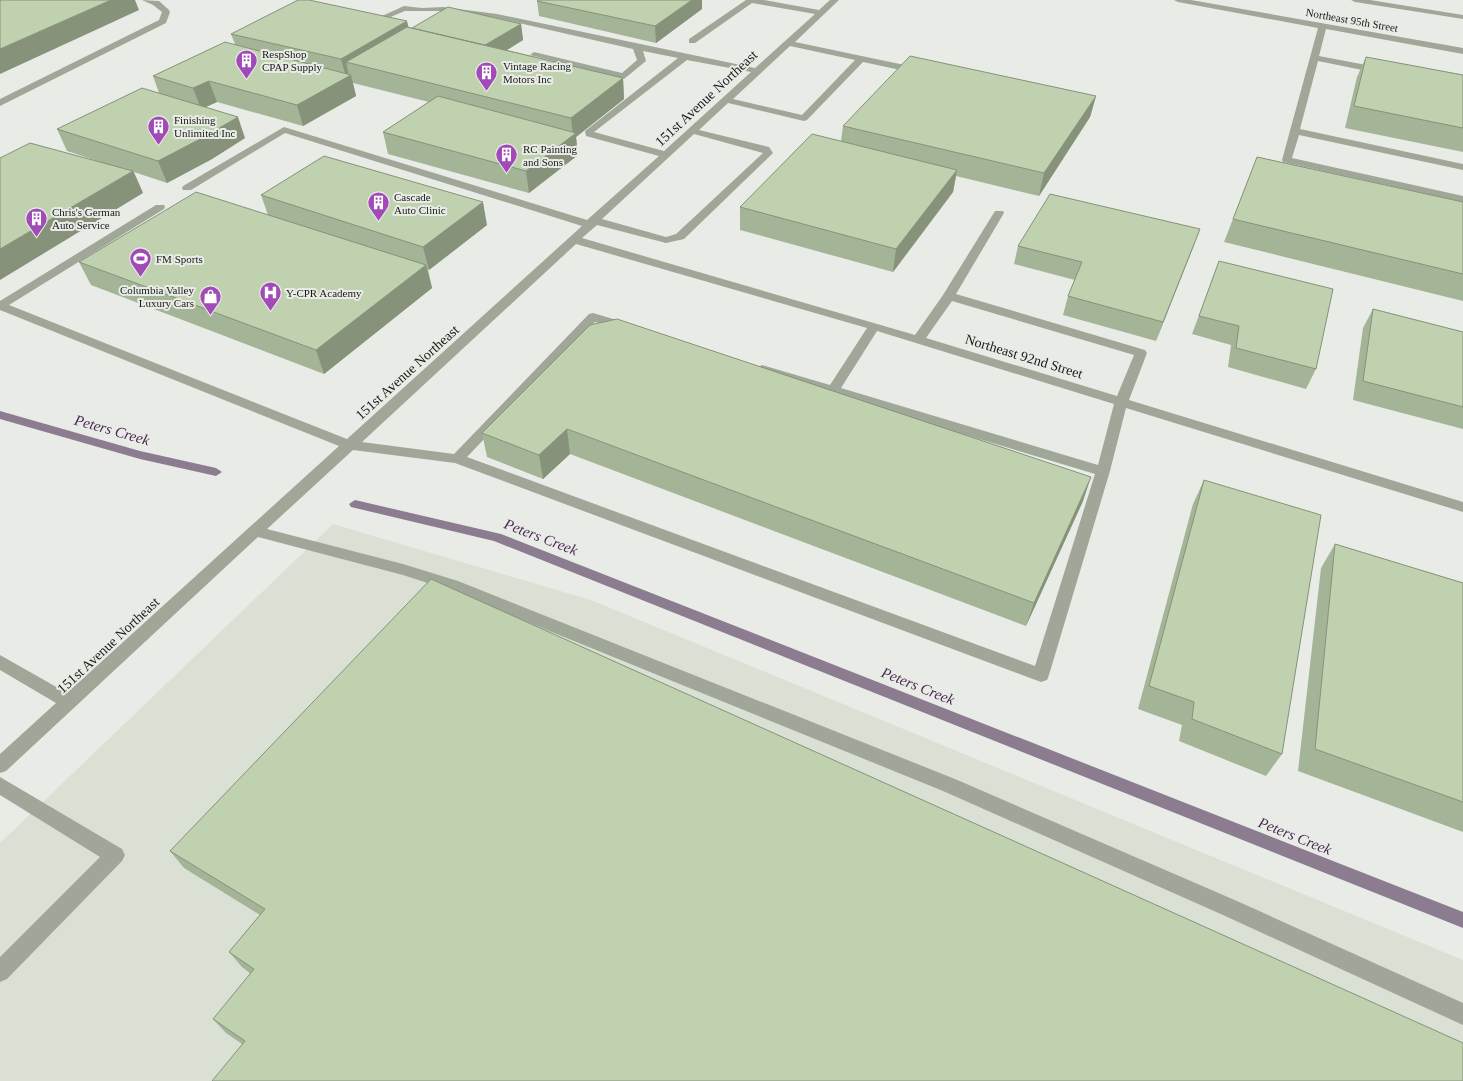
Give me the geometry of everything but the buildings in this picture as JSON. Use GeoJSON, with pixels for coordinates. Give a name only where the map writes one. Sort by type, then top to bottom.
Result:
{"type":"FeatureCollection","features":[{"type":"Feature","properties":{"kind":"street"},"geometry":{"type":"LineString","coordinates":[[0,103],[163,21],[166,12],[156,4],[146,0]]}},
{"type":"Feature","properties":{"kind":"street"},"geometry":{"type":"LineString","coordinates":[[692,41],[751,0],[821,13]]}},
{"type":"Feature","properties":{"kind":"street","name":"151st Avenue Northeast"},"geometry":{"type":"LineString","coordinates":[[0,765],[255,530],[594,223],[756,71],[835,0]]}},
{"type":"Feature","properties":{"kind":"street","name":"Northeast 95th Street"},"geometry":{"type":"LineString","coordinates":[[1178,0],[1463,51]]}},
{"type":"Feature","properties":{"kind":"street"},"geometry":{"type":"LineString","coordinates":[[1355,0],[1463,17]]}},
{"type":"Feature","properties":{"kind":"street"},"geometry":{"type":"LineString","coordinates":[[356,16],[374,19],[383,18],[404,8],[422,10],[443,9],[497,16],[756,71]]}},
{"type":"Feature","properties":{"kind":"street"},"geometry":{"type":"LineString","coordinates":[[1323,26],[1287,160],[1463,199]]}},
{"type":"Feature","properties":{"kind":"street"},"geometry":{"type":"LineString","coordinates":[[789,43],[932,73]]}},
{"type":"Feature","properties":{"kind":"street"},"geometry":{"type":"LineString","coordinates":[[534,55],[624,76],[642,62],[637,46]]}},
{"type":"Feature","properties":{"kind":"street"},"geometry":{"type":"LineString","coordinates":[[667,155],[589,134],[590,131],[686,56]]}},
{"type":"Feature","properties":{"kind":"street"},"geometry":{"type":"LineString","coordinates":[[1315,58],[1389,72]]}},
{"type":"Feature","properties":{"kind":"street"},"geometry":{"type":"LineString","coordinates":[[726,100],[804,118],[861,59]]}},
{"type":"Feature","properties":{"kind":"street"},"geometry":{"type":"LineString","coordinates":[[187,188],[284,130],[594,223],[666,240],[680,237],[768,153],[765,149],[692,131]]}},
{"type":"Feature","properties":{"kind":"street"},"geometry":{"type":"LineString","coordinates":[[1295,131],[1463,167]]}},
{"type":"Feature","properties":{"kind":"street"},"geometry":{"type":"LineString","coordinates":[[0,306],[160,207]]}},
{"type":"Feature","properties":{"kind":"street"},"geometry":{"type":"LineString","coordinates":[[918,340],[949,296],[999,213]]}},
{"type":"Feature","properties":{"kind":"street","name":"Northeast 92nd Street"},"geometry":{"type":"LineString","coordinates":[[575,240],[874,326],[1463,507]]}},
{"type":"Feature","properties":{"kind":"street"},"geometry":{"type":"LineString","coordinates":[[0,306],[349,445],[457,459],[1041,675],[1103,471],[1121,402],[1141,353],[949,296]]}},
{"type":"Feature","properties":{"kind":"street"},"geometry":{"type":"LineString","coordinates":[[457,459],[593,317],[639,331]]}},
{"type":"Feature","properties":{"kind":"street"},"geometry":{"type":"LineString","coordinates":[[833,390],[874,326]]}},
{"type":"Feature","properties":{"kind":"street"},"geometry":{"type":"LineString","coordinates":[[750,365],[1103,471]]}},
{"type":"Feature","properties":{"kind":"street"},"geometry":{"type":"LineString","coordinates":[[255,530],[292,542],[425,575],[452,585],[949,785],[1230,908],[1463,1014]]}},
{"type":"Feature","properties":{"kind":"street"},"geometry":{"type":"LineString","coordinates":[[0,662],[69,702]]}},
{"type":"Feature","properties":{"kind":"street"},"geometry":{"type":"LineString","coordinates":[[0,785],[115,855],[0,972]]}},
{"type":"Feature","properties":{"kind":"shaded area"},"geometry":{"type":"Polygon","coordinates":[[[333,524],[591,600],[1463,960],[1463,1081],[0,1081],[0,843],[333,524]]]}},
{"type":"Feature","properties":{"kind":"waterway","name":"Peters Creek"},"geometry":{"type":"LineString","coordinates":[[0,415],[140,455],[216,472]]}},
{"type":"Feature","properties":{"kind":"waterway","name":"Peters Creek"},"geometry":{"type":"LineString","coordinates":[[355,504],[497,537],[1463,920]]}},
{"type":"Feature","properties":{"kind":"place","name":"RespShop CPAP Supply"},"geometry":{"type":"Point","coordinates":[246,79]}},
{"type":"Feature","properties":{"kind":"place","name":"Vintage Racing Motors Inc"},"geometry":{"type":"Point","coordinates":[487,91]}},
{"type":"Feature","properties":{"kind":"place","name":"Finishing Unlimited Inc"},"geometry":{"type":"Point","coordinates":[158,145]}},
{"type":"Feature","properties":{"kind":"place","name":"RC Painting and Sons"},"geometry":{"type":"Point","coordinates":[507,174]}},
{"type":"Feature","properties":{"kind":"place","name":"Cascade Auto Clinic"},"geometry":{"type":"Point","coordinates":[378,222]}},
{"type":"Feature","properties":{"kind":"place","name":"Chris's German Auto Service"},"geometry":{"type":"Point","coordinates":[36,237]}},
{"type":"Feature","properties":{"kind":"place","name":"FM Sports"},"geometry":{"type":"Point","coordinates":[140,278]}},
{"type":"Feature","properties":{"kind":"place","name":"Y-CPR Academy"},"geometry":{"type":"Point","coordinates":[270,312]}},
{"type":"Feature","properties":{"kind":"place","name":"Columbia Valley Luxury Cars"},"geometry":{"type":"Point","coordinates":[210,315]}}]}
